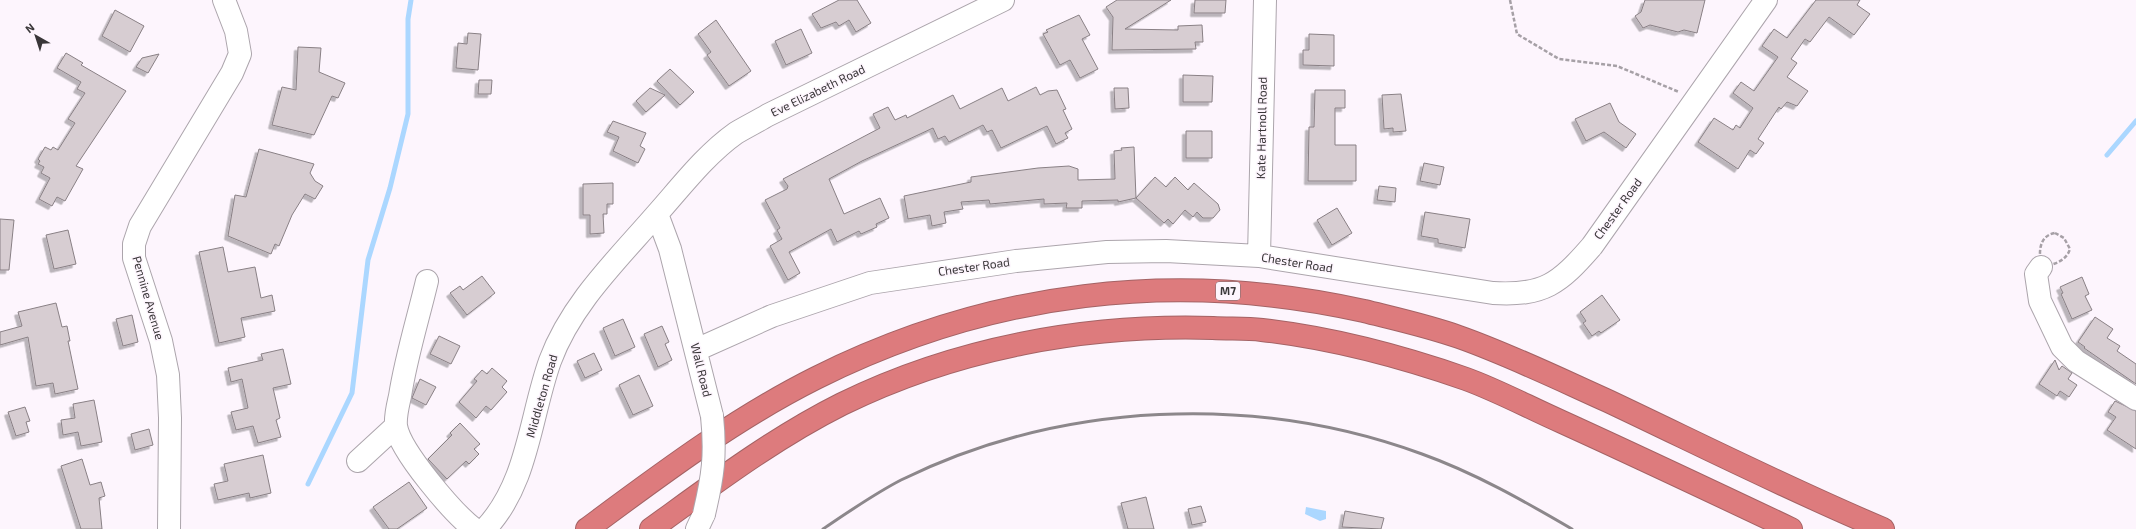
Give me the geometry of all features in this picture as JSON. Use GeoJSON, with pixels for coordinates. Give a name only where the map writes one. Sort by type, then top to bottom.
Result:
{"type":"FeatureCollection","features":[{"type":"Feature","properties":{"kind":"highway","name":"M7"},"geometry":{"type":"LineString","coordinates":[[587,529],[665,471],[754,412],[816,378],[886,347],[958,321],[1025,305],[1101,294],[1178,289],[1238,291],[1325,302],[1399,319],[1458,336],[1535,367],[1883,529]]}},
{"type":"Feature","properties":{"kind":"highway"},"geometry":{"type":"LineString","coordinates":[[651,529],[741,465],[781,440],[841,405],[907,377],[970,356],[1039,339],[1130,329],[1190,328],[1260,330],[1342,343],[1405,359],[1469,380],[1635,455],[1791,529]]}},
{"type":"Feature","properties":{"kind":"street","name":"Pennine Avenue"},"geometry":{"type":"LineString","coordinates":[[169,529],[170,418],[168,375],[161,342],[134,258],[134,244],[140,226],[232,74],[240,54],[236,31],[224,0]]}},
{"type":"Feature","properties":{"kind":"street","name":"Eve Elizabeth Road"},"geometry":{"type":"LineString","coordinates":[[657,214],[684,182],[736,133],[1002,0]]}},
{"type":"Feature","properties":{"kind":"street","name":"Kate Hartnoll Road"},"geometry":{"type":"LineString","coordinates":[[1259,256],[1264,0]]}},
{"type":"Feature","properties":{"kind":"street","name":"Chester Road"},"geometry":{"type":"LineString","coordinates":[[696,350],[772,316],[823,297],[870,283],[921,274],[1016,261],[1107,252],[1181,251],[1259,256],[1493,293],[1510,294],[1546,288],[1562,278],[1592,246],[1766,0]]}},
{"type":"Feature","properties":{"kind":"street","name":"Wall Road"},"geometry":{"type":"LineString","coordinates":[[657,214],[670,249],[712,416],[715,449],[714,471],[701,521]]}},
{"type":"Feature","properties":{"kind":"street","name":"Middleton Road"},"geometry":{"type":"LineString","coordinates":[[485,529],[496,518],[512,487],[526,451],[550,361],[566,326],[595,285],[657,214]]}},
{"type":"Feature","properties":{"kind":"street"},"geometry":{"type":"LineString","coordinates":[[2041,267],[2036,274],[2040,301],[2062,347],[2076,361],[2136,399]]}},
{"type":"Feature","properties":{"kind":"street"},"geometry":{"type":"LineString","coordinates":[[427,281],[402,380],[396,426],[406,446],[431,483],[448,505],[474,529]]}},
{"type":"Feature","properties":{"kind":"street"},"geometry":{"type":"LineString","coordinates":[[358,461],[396,426]]}},
{"type":"Feature","properties":{"kind":"path"},"geometry":{"type":"LineString","coordinates":[[1510,0],[1517,34],[1559,59],[1617,66],[1696,100]]}},
{"type":"Feature","properties":{"kind":"path"},"geometry":{"type":"LineString","coordinates":[[2049,234],[2060,234],[2068,244],[2069,252],[2060,262],[2041,267],[2039,254],[2044,238],[2049,234]]}},
{"type":"Feature","properties":{"kind":"water"},"geometry":{"type":"Polygon","coordinates":[[[1306,507],[1326,511],[1326,519],[1320,521],[1305,514],[1306,507]]]}},
{"type":"Feature","properties":{"kind":"building"},"geometry":{"type":"Polygon","coordinates":[[[839,0],[857,0],[871,23],[856,32],[849,20],[839,26],[836,22],[821,28],[812,14],[839,0]]]}},
{"type":"Feature","properties":{"kind":"building"},"geometry":{"type":"Polygon","coordinates":[[[1117,0],[1171,0],[1125,29],[1178,30],[1178,26],[1202,25],[1203,42],[1195,42],[1196,49],[1112,50],[1113,17],[1106,7],[1117,0]]]}},
{"type":"Feature","properties":{"kind":"building"},"geometry":{"type":"Polygon","coordinates":[[[1195,0],[1226,0],[1225,13],[1194,13],[1195,0]]]}},
{"type":"Feature","properties":{"kind":"building"},"geometry":{"type":"Polygon","coordinates":[[[1645,0],[1705,0],[1697,33],[1684,30],[1678,32],[1650,25],[1643,28],[1635,16],[1641,12],[1645,0]]]}},
{"type":"Feature","properties":{"kind":"building"},"geometry":{"type":"Polygon","coordinates":[[[1816,0],[1860,0],[1857,5],[1870,14],[1854,35],[1829,17],[1810,42],[1805,39],[1791,59],[1797,63],[1787,77],[1808,91],[1797,106],[1787,102],[1781,109],[1779,107],[1758,139],[1764,143],[1756,154],[1750,150],[1738,169],[1698,142],[1714,118],[1733,130],[1736,125],[1740,128],[1753,108],[1733,93],[1741,82],[1754,91],[1778,57],[1762,46],[1774,29],[1787,38],[1816,0]]]}},
{"type":"Feature","properties":{"kind":"building"},"geometry":{"type":"Polygon","coordinates":[[[115,10],[144,26],[130,52],[102,36],[115,10]]]}},
{"type":"Feature","properties":{"kind":"building"},"geometry":{"type":"Polygon","coordinates":[[[1079,15],[1090,35],[1082,39],[1098,69],[1080,78],[1070,60],[1060,65],[1043,34],[1048,32],[1046,30],[1079,15]]]}},
{"type":"Feature","properties":{"kind":"building"},"geometry":{"type":"Polygon","coordinates":[[[716,20],[751,71],[729,86],[707,55],[711,52],[698,34],[716,20]]]}},
{"type":"Feature","properties":{"kind":"building"},"geometry":{"type":"Polygon","coordinates":[[[801,29],[812,53],[786,65],[775,41],[801,29]]]}},
{"type":"Feature","properties":{"kind":"building"},"geometry":{"type":"Polygon","coordinates":[[[468,33],[481,34],[478,70],[456,68],[458,43],[467,44],[468,33]]]}},
{"type":"Feature","properties":{"kind":"building"},"geometry":{"type":"Polygon","coordinates":[[[1309,34],[1334,35],[1334,66],[1303,65],[1303,50],[1309,50],[1309,34]]]}},
{"type":"Feature","properties":{"kind":"building"},"geometry":{"type":"Polygon","coordinates":[[[298,47],[321,48],[319,72],[345,83],[338,98],[332,96],[314,135],[272,125],[282,87],[296,90],[298,47]]]}},
{"type":"Feature","properties":{"kind":"building"},"geometry":{"type":"Polygon","coordinates":[[[66,53],[83,63],[81,65],[126,91],[76,166],[83,169],[65,201],[57,197],[52,206],[39,199],[50,178],[41,173],[44,167],[38,164],[40,161],[38,159],[45,147],[51,150],[53,147],[58,150],[75,123],[68,119],[85,93],[77,89],[81,82],[57,68],[66,53]]]}},
{"type":"Feature","properties":{"kind":"building"},"geometry":{"type":"Polygon","coordinates":[[[159,54],[148,73],[136,67],[142,58],[159,54]]]}},
{"type":"Feature","properties":{"kind":"building"},"geometry":{"type":"Polygon","coordinates":[[[670,69],[694,92],[680,105],[657,81],[670,69]]]}},
{"type":"Feature","properties":{"kind":"building"},"geometry":{"type":"Polygon","coordinates":[[[1183,75],[1213,76],[1212,102],[1183,102],[1183,75]]]}},
{"type":"Feature","properties":{"kind":"building"},"geometry":{"type":"Polygon","coordinates":[[[479,80],[492,80],[491,94],[478,94],[479,80]]]}},
{"type":"Feature","properties":{"kind":"building"},"geometry":{"type":"Polygon","coordinates":[[[1036,87],[1040,95],[1048,91],[1057,90],[1066,109],[1063,110],[1072,129],[1065,133],[1068,138],[1056,144],[1047,126],[1001,148],[992,130],[987,132],[983,125],[949,142],[945,136],[938,139],[933,128],[862,161],[829,179],[844,214],[880,198],[889,218],[876,224],[877,227],[861,234],[859,231],[837,242],[831,229],[789,252],[800,273],[788,280],[770,246],[782,239],[777,230],[780,228],[765,200],[787,189],[788,186],[783,179],[880,128],[873,114],[888,107],[895,120],[906,115],[907,118],[953,95],[960,109],[1002,88],[1008,101],[1036,87]]]}},
{"type":"Feature","properties":{"kind":"building"},"geometry":{"type":"Polygon","coordinates":[[[650,88],[665,95],[646,112],[636,101],[650,88]]]}},
{"type":"Feature","properties":{"kind":"building"},"geometry":{"type":"Polygon","coordinates":[[[1114,88],[1128,88],[1129,108],[1115,109],[1114,88]]]}},
{"type":"Feature","properties":{"kind":"building"},"geometry":{"type":"Polygon","coordinates":[[[1315,90],[1345,90],[1345,108],[1335,108],[1335,145],[1356,145],[1356,181],[1308,181],[1309,127],[1314,127],[1315,90]]]}},
{"type":"Feature","properties":{"kind":"building"},"geometry":{"type":"Polygon","coordinates":[[[1401,94],[1406,131],[1393,132],[1393,128],[1384,129],[1382,95],[1401,94]]]}},
{"type":"Feature","properties":{"kind":"building"},"geometry":{"type":"Polygon","coordinates":[[[1610,103],[1619,122],[1636,134],[1626,148],[1604,132],[1586,141],[1575,119],[1610,103]]]}},
{"type":"Feature","properties":{"kind":"building"},"geometry":{"type":"Polygon","coordinates":[[[613,121],[646,133],[640,146],[645,149],[638,163],[613,151],[619,137],[607,132],[613,121]]]}},
{"type":"Feature","properties":{"kind":"building"},"geometry":{"type":"Polygon","coordinates":[[[1186,131],[1212,131],[1212,158],[1186,158],[1186,131]]]}},
{"type":"Feature","properties":{"kind":"building"},"geometry":{"type":"Polygon","coordinates":[[[1134,147],[1136,198],[1118,202],[1118,200],[1082,201],[1082,208],[1066,208],[1067,203],[1044,204],[1044,199],[990,204],[989,200],[961,202],[963,209],[944,212],[946,223],[932,226],[930,215],[908,219],[904,196],[971,182],[971,177],[1038,168],[1069,166],[1078,169],[1078,180],[1115,179],[1114,151],[1122,150],[1121,148],[1134,147]]]}},
{"type":"Feature","properties":{"kind":"building"},"geometry":{"type":"Polygon","coordinates":[[[259,149],[314,164],[310,173],[315,181],[323,186],[315,199],[305,194],[292,215],[279,246],[275,244],[271,254],[228,236],[235,195],[246,197],[259,149]]]}},
{"type":"Feature","properties":{"kind":"building"},"geometry":{"type":"Polygon","coordinates":[[[1424,163],[1444,167],[1440,185],[1420,181],[1424,163]]]}},
{"type":"Feature","properties":{"kind":"building"},"geometry":{"type":"Polygon","coordinates":[[[1155,177],[1166,187],[1175,177],[1188,190],[1194,183],[1218,204],[1220,210],[1213,218],[1203,218],[1197,212],[1193,217],[1185,210],[1173,224],[1168,219],[1164,223],[1136,198],[1155,177]]]}},
{"type":"Feature","properties":{"kind":"building"},"geometry":{"type":"Polygon","coordinates":[[[613,183],[613,204],[607,204],[607,214],[603,214],[604,233],[590,234],[590,215],[583,215],[583,184],[613,183]]]}},
{"type":"Feature","properties":{"kind":"building"},"geometry":{"type":"Polygon","coordinates":[[[1379,186],[1396,188],[1395,202],[1377,200],[1379,186]]]}},
{"type":"Feature","properties":{"kind":"building"},"geometry":{"type":"Polygon","coordinates":[[[1337,208],[1352,233],[1332,245],[1317,220],[1337,208]]]}},
{"type":"Feature","properties":{"kind":"building"},"geometry":{"type":"Polygon","coordinates":[[[1425,212],[1470,219],[1465,248],[1438,243],[1438,239],[1421,236],[1425,212]]]}},
{"type":"Feature","properties":{"kind":"building"},"geometry":{"type":"Polygon","coordinates":[[[0,219],[14,220],[9,270],[0,270],[0,219]]]}},
{"type":"Feature","properties":{"kind":"building"},"geometry":{"type":"Polygon","coordinates":[[[68,230],[76,264],[54,269],[46,235],[68,230]]]}},
{"type":"Feature","properties":{"kind":"building"},"geometry":{"type":"Polygon","coordinates":[[[223,247],[228,272],[255,267],[261,298],[272,295],[275,311],[241,318],[245,337],[219,343],[199,252],[223,247]]]}},
{"type":"Feature","properties":{"kind":"building"},"geometry":{"type":"Polygon","coordinates":[[[482,276],[495,293],[467,315],[450,293],[460,286],[463,290],[482,276]]]}},
{"type":"Feature","properties":{"kind":"building"},"geometry":{"type":"Polygon","coordinates":[[[2082,277],[2089,294],[2085,296],[2092,310],[2072,319],[2061,294],[2063,293],[2060,287],[2082,277]]]}},
{"type":"Feature","properties":{"kind":"building"},"geometry":{"type":"Polygon","coordinates":[[[1602,295],[1620,320],[1601,333],[1599,331],[1592,336],[1583,323],[1586,321],[1580,312],[1602,295]]]}},
{"type":"Feature","properties":{"kind":"building"},"geometry":{"type":"Polygon","coordinates":[[[56,303],[62,327],[67,326],[70,341],[68,341],[78,389],[55,394],[53,383],[36,386],[28,337],[0,345],[0,332],[22,326],[18,312],[56,303]]]}},
{"type":"Feature","properties":{"kind":"building"},"geometry":{"type":"Polygon","coordinates":[[[132,315],[138,342],[123,346],[116,319],[132,315]]]}},
{"type":"Feature","properties":{"kind":"building"},"geometry":{"type":"Polygon","coordinates":[[[2095,317],[2113,329],[2107,338],[2120,346],[2117,351],[2136,364],[2136,384],[2084,348],[2085,347],[2078,342],[2095,317]]]}},
{"type":"Feature","properties":{"kind":"building"},"geometry":{"type":"Polygon","coordinates":[[[623,319],[635,347],[615,356],[603,328],[623,319]]]}},
{"type":"Feature","properties":{"kind":"building"},"geometry":{"type":"Polygon","coordinates":[[[662,326],[669,342],[665,344],[672,360],[658,367],[644,334],[662,326]]]}},
{"type":"Feature","properties":{"kind":"building"},"geometry":{"type":"Polygon","coordinates":[[[439,336],[460,346],[451,364],[430,354],[439,336]]]}},
{"type":"Feature","properties":{"kind":"building"},"geometry":{"type":"Polygon","coordinates":[[[283,349],[291,384],[273,388],[280,418],[276,420],[281,437],[258,443],[253,426],[236,430],[231,412],[248,408],[242,379],[231,382],[228,368],[263,360],[261,354],[283,349]]]}},
{"type":"Feature","properties":{"kind":"building"},"geometry":{"type":"Polygon","coordinates":[[[594,353],[602,370],[585,378],[577,361],[594,353]]]}},
{"type":"Feature","properties":{"kind":"building"},"geometry":{"type":"Polygon","coordinates":[[[2055,360],[2059,370],[2062,366],[2072,373],[2068,379],[2077,385],[2069,397],[2060,391],[2057,396],[2039,384],[2055,360]]]}},
{"type":"Feature","properties":{"kind":"building"},"geometry":{"type":"Polygon","coordinates":[[[492,368],[507,381],[502,387],[507,392],[491,410],[486,406],[476,418],[459,402],[477,381],[474,379],[482,370],[487,374],[492,368]]]}},
{"type":"Feature","properties":{"kind":"building"},"geometry":{"type":"Polygon","coordinates":[[[639,375],[653,406],[633,415],[619,385],[639,375]]]}},
{"type":"Feature","properties":{"kind":"building"},"geometry":{"type":"Polygon","coordinates":[[[420,379],[436,387],[426,405],[412,398],[420,379]]]}},
{"type":"Feature","properties":{"kind":"building"},"geometry":{"type":"Polygon","coordinates":[[[94,400],[102,442],[81,446],[78,432],[63,435],[61,420],[75,418],[73,404],[94,400]]]}},
{"type":"Feature","properties":{"kind":"building"},"geometry":{"type":"Polygon","coordinates":[[[2115,401],[2136,411],[2136,449],[2107,430],[2116,417],[2108,412],[2115,401]]]}},
{"type":"Feature","properties":{"kind":"building"},"geometry":{"type":"Polygon","coordinates":[[[25,407],[30,421],[26,422],[29,432],[16,436],[8,412],[25,407]]]}},
{"type":"Feature","properties":{"kind":"building"},"geometry":{"type":"Polygon","coordinates":[[[460,423],[480,444],[474,449],[479,454],[469,464],[466,461],[447,479],[428,459],[452,435],[450,433],[460,423]]]}},
{"type":"Feature","properties":{"kind":"building"},"geometry":{"type":"Polygon","coordinates":[[[149,429],[153,445],[135,450],[131,434],[149,429]]]}},
{"type":"Feature","properties":{"kind":"building"},"geometry":{"type":"Polygon","coordinates":[[[263,455],[271,493],[250,498],[249,493],[218,500],[214,484],[228,481],[224,464],[263,455]]]}},
{"type":"Feature","properties":{"kind":"building"},"geometry":{"type":"Polygon","coordinates":[[[82,459],[90,485],[101,482],[105,496],[99,498],[102,529],[81,529],[61,466],[82,459]]]}},
{"type":"Feature","properties":{"kind":"building"},"geometry":{"type":"Polygon","coordinates":[[[409,482],[427,508],[397,529],[389,529],[373,507],[409,482]]]}},
{"type":"Feature","properties":{"kind":"building"},"geometry":{"type":"Polygon","coordinates":[[[1146,497],[1154,529],[1128,529],[1121,503],[1146,497]]]}},
{"type":"Feature","properties":{"kind":"building"},"geometry":{"type":"Polygon","coordinates":[[[1201,506],[1206,522],[1192,525],[1188,509],[1201,506]]]}},
{"type":"Feature","properties":{"kind":"building"},"geometry":{"type":"Polygon","coordinates":[[[1345,511],[1384,518],[1381,529],[1342,527],[1345,511]]]}},
{"type":"Feature","properties":{"kind":"waterway"},"geometry":{"type":"LineString","coordinates":[[308,484],[352,393],[368,260],[390,188],[408,114],[408,19],[411,0]]}},
{"type":"Feature","properties":{"kind":"waterway"},"geometry":{"type":"LineString","coordinates":[[2107,155],[2136,121]]}},
{"type":"Feature","properties":{"kind":"railway"},"geometry":{"type":"LineString","coordinates":[[823,529],[891,485],[963,454],[1027,434],[1093,421],[1159,414],[1226,415],[1293,421],[1358,434],[1422,454],[1461,470],[1517,498],[1572,529]]}}]}
